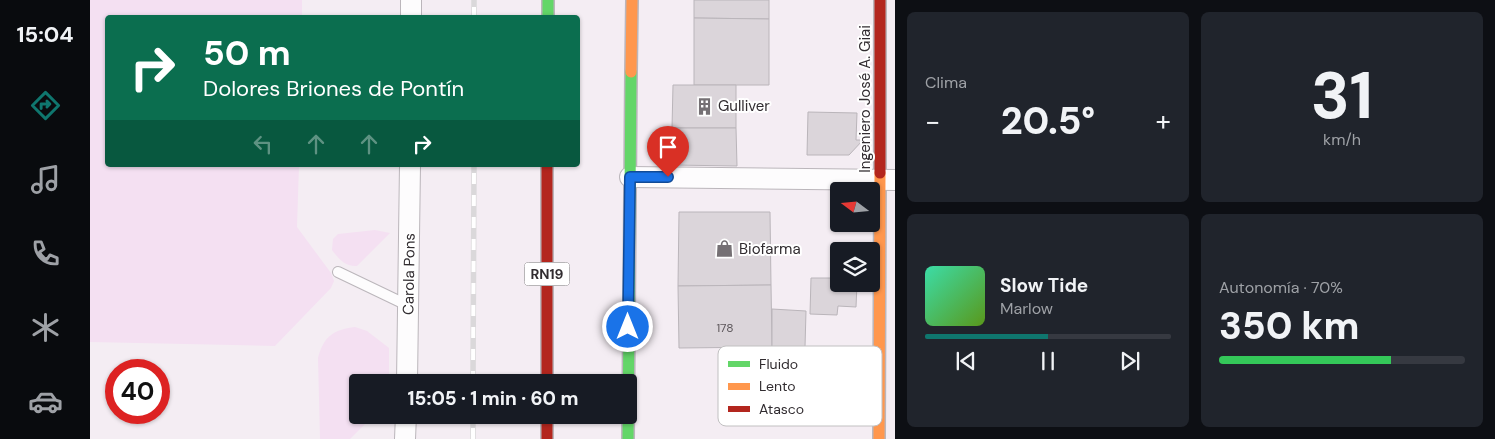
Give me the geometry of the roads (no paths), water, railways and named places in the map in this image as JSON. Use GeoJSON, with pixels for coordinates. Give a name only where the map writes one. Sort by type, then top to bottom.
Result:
{"type":"FeatureCollection","features":[{"type":"Feature","properties":{"kind":"main road"},"geometry":{"type":"LineString","coordinates":[[548,0],[548,15]]}},
{"type":"Feature","properties":{"kind":"main road"},"geometry":{"type":"LineString","coordinates":[[628,439],[632,0]]}},
{"type":"Feature","properties":{"kind":"main road","name":"Ingeniero José A. Giai"},"geometry":{"type":"LineString","coordinates":[[880,0],[887,180],[882,346]]}},
{"type":"Feature","properties":{"kind":"main road","name":"RN19"},"geometry":{"type":"LineString","coordinates":[[547,167],[547,374]]}},
{"type":"Feature","properties":{"kind":"main road"},"geometry":{"type":"LineString","coordinates":[[547,424],[547,439]]}},
{"type":"Feature","properties":{"kind":"main road","name":"Ingeniero José A. Giai"},"geometry":{"type":"LineString","coordinates":[[879,426],[879,439]]}},
{"type":"Feature","properties":{"kind":"street"},"geometry":{"type":"LineString","coordinates":[[411,0],[411,15]]}},
{"type":"Feature","properties":{"kind":"street","name":"Carola Pons"},"geometry":{"type":"LineString","coordinates":[[407,374],[410,167]]}},
{"type":"Feature","properties":{"kind":"street"},"geometry":{"type":"LineString","coordinates":[[630,177],[887,180]]}},
{"type":"Feature","properties":{"kind":"street"},"geometry":{"type":"LineString","coordinates":[[405,439],[406,424]]}},
{"type":"Feature","properties":{"kind":"lane"},"geometry":{"type":"LineString","coordinates":[[338,272],[409,306]]}},
{"type":"Feature","properties":{"kind":"railway"},"geometry":{"type":"LineString","coordinates":[[474,0],[474,15]]}},
{"type":"Feature","properties":{"kind":"railway"},"geometry":{"type":"LineString","coordinates":[[473,374],[474,167]]}},
{"type":"Feature","properties":{"kind":"railway"},"geometry":{"type":"LineString","coordinates":[[473,424],[473,439]]}},
{"type":"Feature","properties":{"kind":"place","name":"Gulliver"},"geometry":{"type":"Point","coordinates":[704,106]}},
{"type":"Feature","properties":{"kind":"place","name":"Biofarma"},"geometry":{"type":"Point","coordinates":[725,249]}}]}
